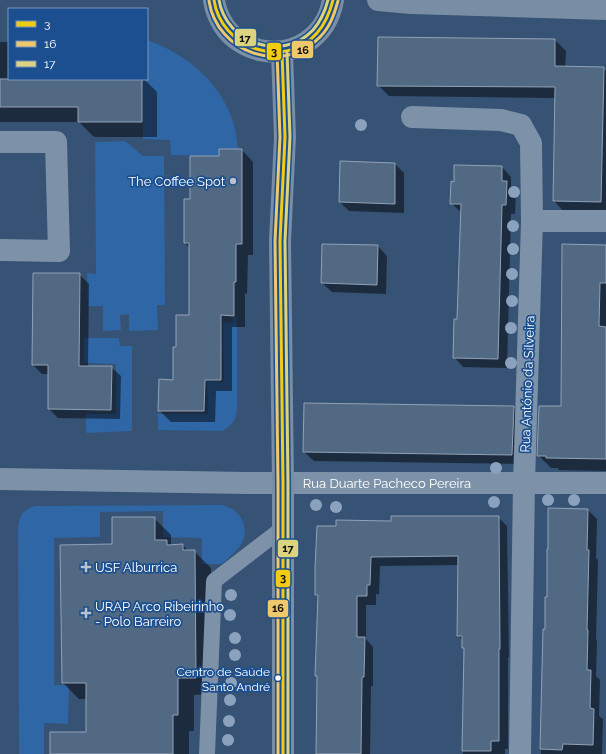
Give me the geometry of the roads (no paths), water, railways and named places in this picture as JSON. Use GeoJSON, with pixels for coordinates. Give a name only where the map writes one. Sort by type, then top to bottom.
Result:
{"type":"FeatureCollection","features":[{"type":"Feature","properties":{"kind":"street"},"geometry":{"type":"LineString","coordinates":[[214,0],[219,17],[227,30],[238,41],[252,48],[267,52],[282,52],[299,47],[313,38],[324,26],[331,10],[333,0]]}},
{"type":"Feature","properties":{"kind":"street"},"geometry":{"type":"LineString","coordinates":[[378,0],[606,9]]}},
{"type":"Feature","properties":{"kind":"street"},"geometry":{"type":"LineString","coordinates":[[282,52],[285,136],[280,241],[283,483],[283,754]]}},
{"type":"Feature","properties":{"kind":"street","name":"Rua António da Silveira"},"geometry":{"type":"LineString","coordinates":[[412,117],[501,120],[521,125],[531,143],[532,221],[524,483],[520,754]]}},
{"type":"Feature","properties":{"kind":"street"},"geometry":{"type":"LineString","coordinates":[[0,142],[56,142],[58,251],[0,250]]}},
{"type":"Feature","properties":{"kind":"street"},"geometry":{"type":"LineString","coordinates":[[532,221],[606,222]]}},
{"type":"Feature","properties":{"kind":"street","name":"Rua Duarte Pacheco Pereira"},"geometry":{"type":"LineString","coordinates":[[0,479],[283,483],[606,483]]}},
{"type":"Feature","properties":{"kind":"lane"},"geometry":{"type":"LineString","coordinates":[[207,754],[214,581],[283,528]]}},
{"type":"Feature","properties":{"kind":"place","name":"The Coffee Spot"},"geometry":{"type":"Point","coordinates":[233,181]}},
{"type":"Feature","properties":{"kind":"place","name":"USF Alburrica"},"geometry":{"type":"Point","coordinates":[86,567]}},
{"type":"Feature","properties":{"kind":"place","name":"URAP Arco Ribeirinho - Polo Barreiro"},"geometry":{"type":"Point","coordinates":[86,613]}},
{"type":"Feature","properties":{"kind":"place","name":"Centro de Saúde Santo André"},"geometry":{"type":"Point","coordinates":[278,678]}}]}
